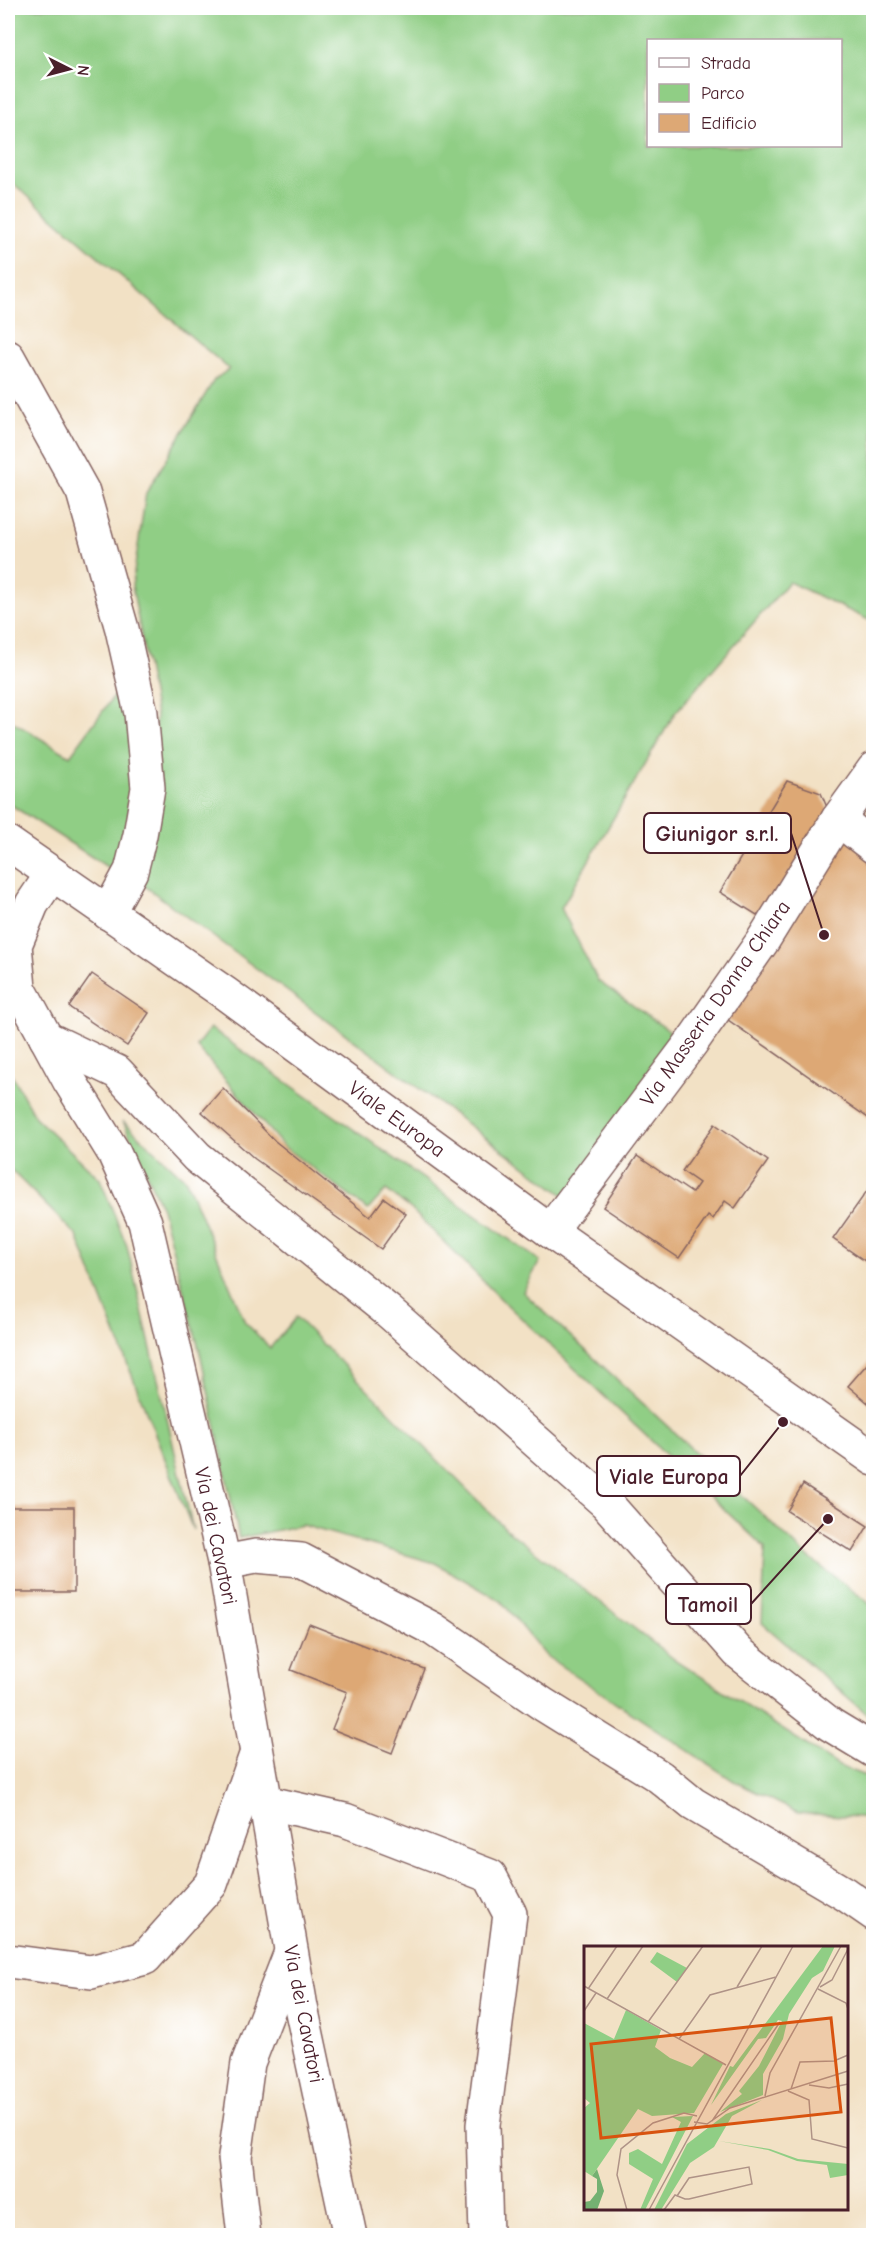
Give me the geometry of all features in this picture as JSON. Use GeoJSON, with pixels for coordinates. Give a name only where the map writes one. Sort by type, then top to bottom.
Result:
{"type":"FeatureCollection","features":[{"type":"Feature","properties":{"kind":"street"},"geometry":{"type":"LineString","coordinates":[[8,357],[83,492],[122,629],[141,713],[148,788],[131,871],[108,913]]}},
{"type":"Feature","properties":{"kind":"street","name":"Via Masseria Donna Chiara"},"geometry":{"type":"LineString","coordinates":[[550,1231],[692,1042],[762,942],[838,819],[873,769]]}},
{"type":"Feature","properties":{"kind":"street"},"geometry":{"type":"LineString","coordinates":[[838,819],[873,847]]}},
{"type":"Feature","properties":{"kind":"street","name":"Viale Europa"},"geometry":{"type":"LineString","coordinates":[[8,843],[226,994],[550,1231],[873,1459]]}},
{"type":"Feature","properties":{"kind":"street","name":"Via dei Cavatori"},"geometry":{"type":"LineString","coordinates":[[52,874],[32,904],[15,945],[19,988],[69,1080],[114,1153],[145,1222],[224,1562],[301,2007],[350,2235]]}},
{"type":"Feature","properties":{"kind":"street"},"geometry":{"type":"LineString","coordinates":[[46,1038],[117,1072],[197,1157],[388,1311],[606,1503],[738,1652],[831,1725],[873,1751]]}},
{"type":"Feature","properties":{"kind":"street"},"geometry":{"type":"LineString","coordinates":[[224,1562],[256,1556],[301,1560],[433,1629],[544,1705],[660,1777],[693,1804],[845,1894],[873,1914]]}},
{"type":"Feature","properties":{"kind":"street"},"geometry":{"type":"LineString","coordinates":[[8,1961],[91,1972],[145,1958],[211,1884],[257,1753]]}},
{"type":"Feature","properties":{"kind":"street"},"geometry":{"type":"LineString","coordinates":[[265,1802],[345,1820],[490,1876],[510,1914],[483,2125],[486,2235]]}},
{"type":"Feature","properties":{"kind":"street"},"geometry":{"type":"LineString","coordinates":[[244,2235],[235,2157],[248,2064],[291,1952]]}},
{"type":"Feature","properties":{"kind":"green space"},"geometry":{"type":"Polygon","coordinates":[[[8,8],[873,8],[873,622],[789,582],[675,713],[561,908],[598,981],[682,1040],[565,1196],[142,884],[156,715],[132,586],[146,493],[214,380],[229,369],[8,179],[8,8]]]}},
{"type":"Feature","properties":{"kind":"green space"},"geometry":{"type":"Polygon","coordinates":[[[126,679],[132,757],[130,821],[115,872],[8,803],[8,719],[70,756],[126,679]]]}},
{"type":"Feature","properties":{"kind":"green space"},"geometry":{"type":"Polygon","coordinates":[[[210,1028],[540,1261],[523,1292],[807,1556],[873,1606],[873,1719],[762,1623],[765,1548],[502,1300],[411,1209],[386,1190],[368,1210],[283,1146],[196,1046],[210,1028]]]}},
{"type":"Feature","properties":{"kind":"green space"},"geometry":{"type":"Polygon","coordinates":[[[8,1068],[35,1117],[100,1179],[127,1246],[193,1530],[77,1236],[8,1167],[8,1068]]]}},
{"type":"Feature","properties":{"kind":"green space"},"geometry":{"type":"Polygon","coordinates":[[[123,1121],[186,1180],[245,1322],[270,1348],[296,1317],[506,1529],[674,1659],[839,1766],[873,1779],[873,1818],[798,1813],[734,1781],[546,1656],[501,1601],[435,1563],[302,1525],[239,1538],[201,1357],[162,1209],[123,1121]]]}},
{"type":"Feature","properties":{"kind":"building"},"geometry":{"type":"Polygon","coordinates":[[[787,781],[821,793],[831,817],[765,920],[720,892],[787,781]]]}},
{"type":"Feature","properties":{"kind":"building"},"geometry":{"type":"Polygon","coordinates":[[[840,835],[874,855],[874,1122],[721,1015],[840,835]]]}},
{"type":"Feature","properties":{"kind":"building"},"geometry":{"type":"Polygon","coordinates":[[[92,974],[149,1013],[127,1046],[69,1007],[92,974]]]}},
{"type":"Feature","properties":{"kind":"building"},"geometry":{"type":"Polygon","coordinates":[[[223,1088],[275,1141],[370,1217],[384,1198],[406,1214],[381,1249],[255,1159],[202,1112],[223,1088]]]}},
{"type":"Feature","properties":{"kind":"building"},"geometry":{"type":"Polygon","coordinates":[[[715,1124],[768,1161],[735,1208],[725,1201],[713,1219],[708,1216],[679,1258],[603,1207],[637,1156],[692,1193],[699,1183],[682,1171],[715,1124]]]}},
{"type":"Feature","properties":{"kind":"building"},"geometry":{"type":"Polygon","coordinates":[[[874,1181],[874,1267],[833,1239],[874,1181]]]}},
{"type":"Feature","properties":{"kind":"building"},"geometry":{"type":"Polygon","coordinates":[[[874,1356],[874,1408],[848,1386],[874,1356]]]}},
{"type":"Feature","properties":{"kind":"building"},"geometry":{"type":"Polygon","coordinates":[[[803,1484],[868,1526],[852,1552],[787,1511],[803,1484]]]}},
{"type":"Feature","properties":{"kind":"building"},"geometry":{"type":"Polygon","coordinates":[[[8,1507],[74,1507],[74,1592],[8,1592],[8,1507]]]}},
{"type":"Feature","properties":{"kind":"building"},"geometry":{"type":"Polygon","coordinates":[[[309,1624],[424,1669],[392,1753],[332,1729],[347,1692],[291,1670],[309,1624]]]}},
{"type":"Feature","properties":{"kind":"place","name":"Giunigor s.r.l."},"geometry":{"type":"Point","coordinates":[824,935]}},
{"type":"Feature","properties":{"kind":"place","name":"Viale Europa"},"geometry":{"type":"Point","coordinates":[783,1422]}},
{"type":"Feature","properties":{"kind":"place","name":"Tamoil"},"geometry":{"type":"Point","coordinates":[828,1519]}}]}
